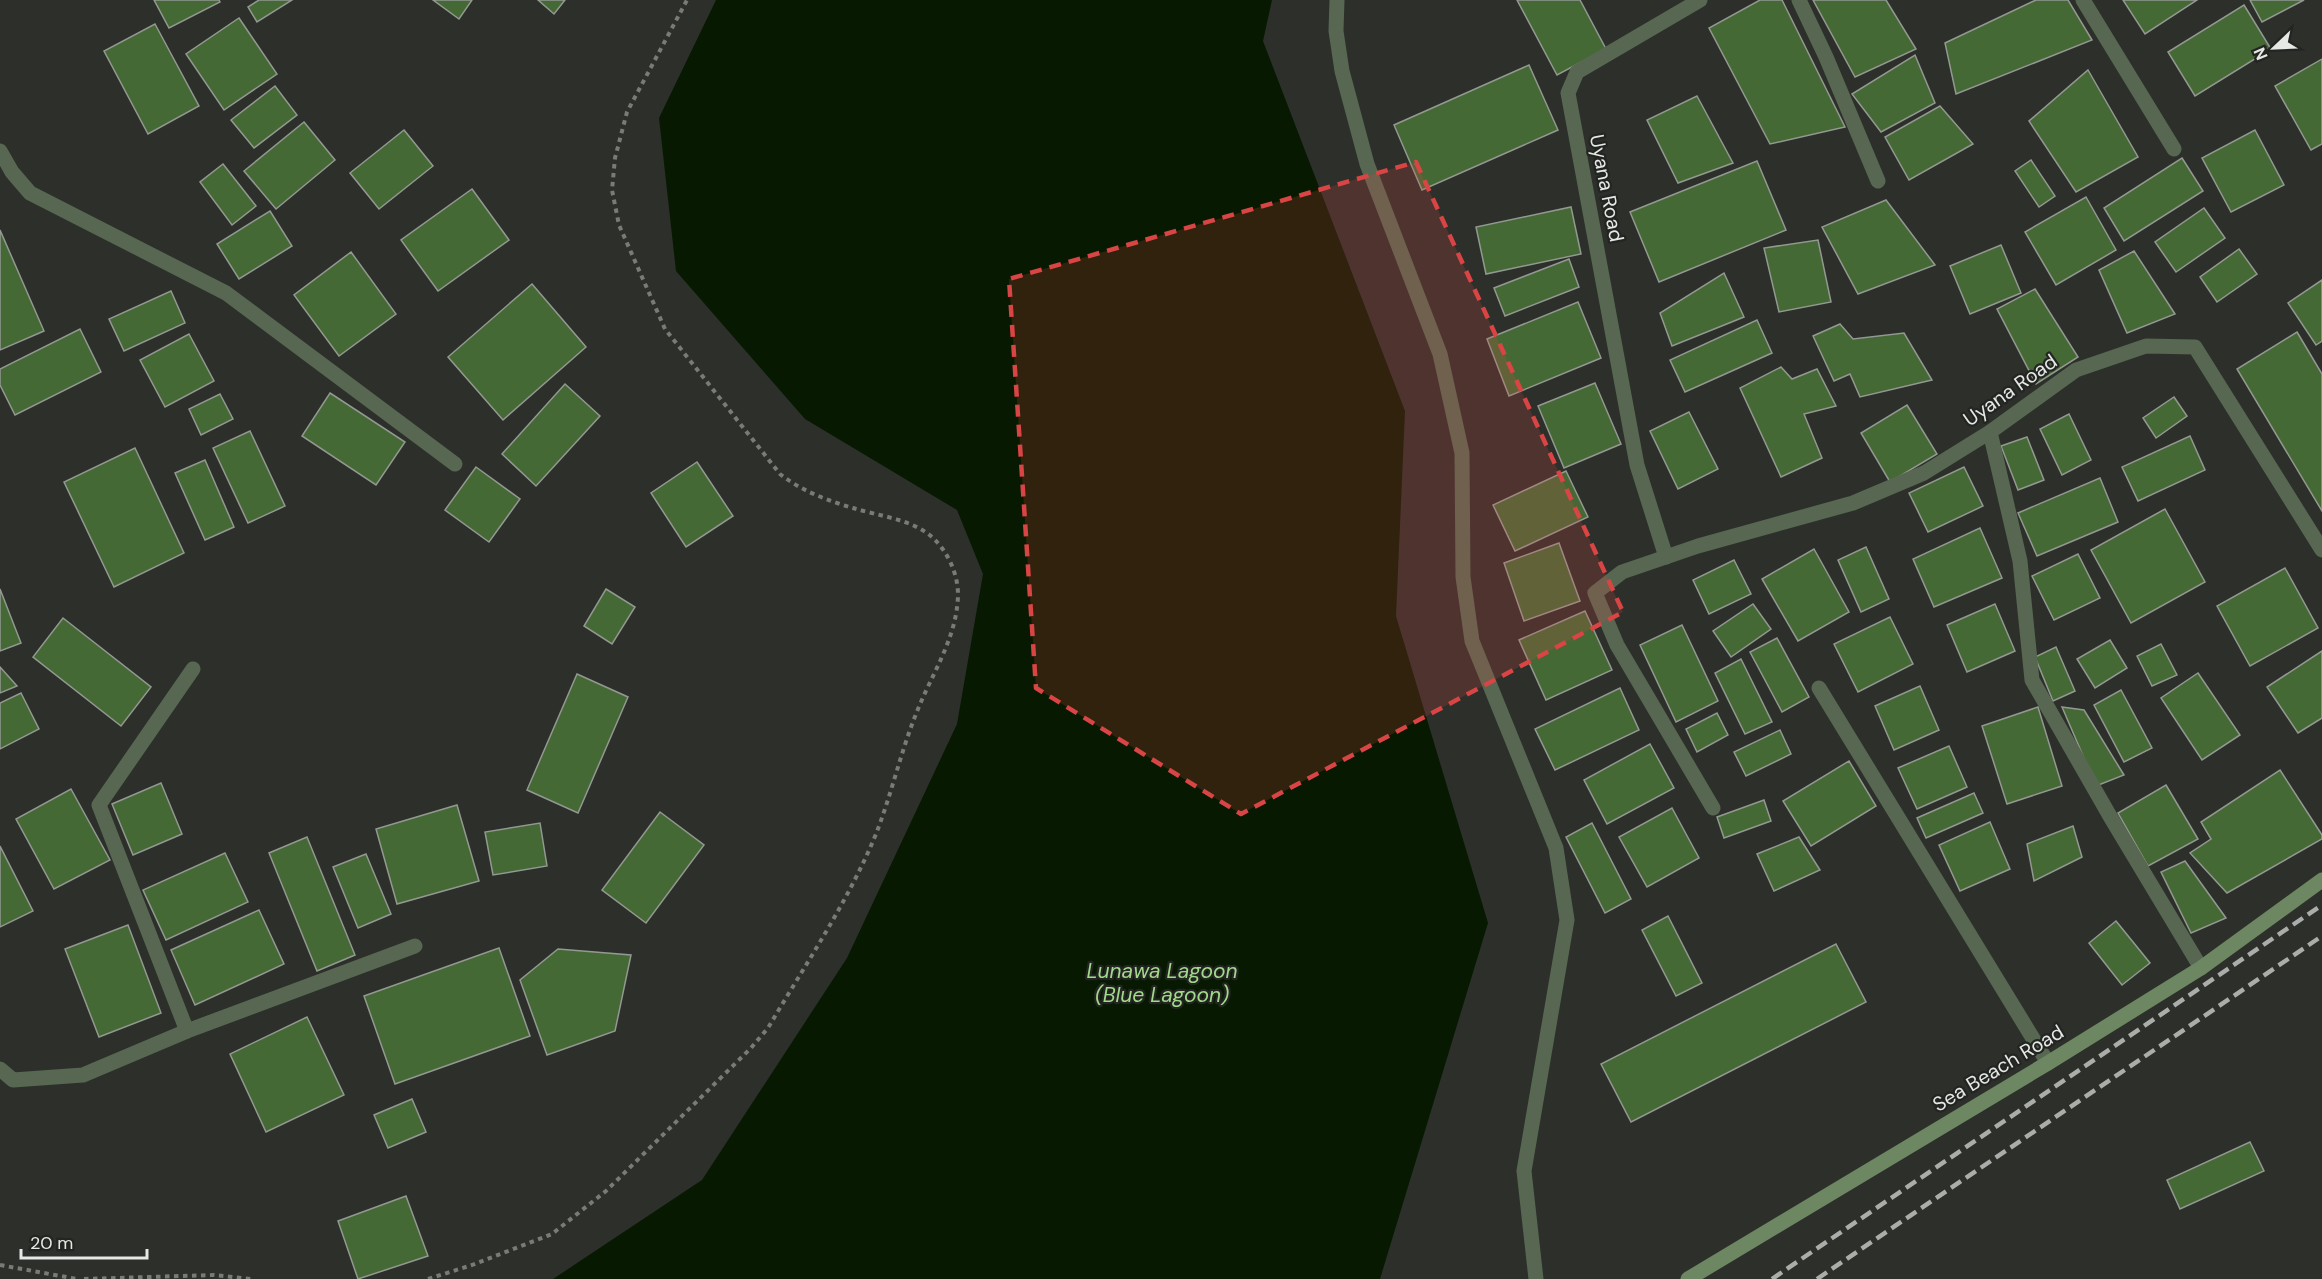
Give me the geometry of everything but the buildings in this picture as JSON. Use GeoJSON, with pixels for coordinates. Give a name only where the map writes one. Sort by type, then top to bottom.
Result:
{"type":"FeatureCollection","features":[{"type":"Feature","properties":{"kind":"street"},"geometry":{"type":"LineString","coordinates":[[1337,0],[1336,31],[1342,71],[1367,164],[1440,354],[1462,453],[1463,577],[1472,641],[1556,848],[1567,920],[1524,1171],[1536,1279]]}},
{"type":"Feature","properties":{"kind":"street","name":"Uyana Road"},"geometry":{"type":"LineString","coordinates":[[1666,557],[1637,465],[1568,93],[1577,72],[1700,0]]}},
{"type":"Feature","properties":{"kind":"street"},"geometry":{"type":"LineString","coordinates":[[1798,0],[1826,57],[1878,181]]}},
{"type":"Feature","properties":{"kind":"street"},"geometry":{"type":"LineString","coordinates":[[2083,0],[2174,149]]}},
{"type":"Feature","properties":{"kind":"street"},"geometry":{"type":"LineString","coordinates":[[0,151],[12,172],[30,193],[226,292],[455,464]]}},
{"type":"Feature","properties":{"kind":"street","name":"Uyana Road"},"geometry":{"type":"LineString","coordinates":[[1713,808],[1617,645],[1595,593],[1622,572],[1698,546],[1853,503],[1924,473],[1990,432],[2076,370],[2146,346],[2195,347],[2322,550]]}},
{"type":"Feature","properties":{"kind":"street"},"geometry":{"type":"LineString","coordinates":[[1990,432],[2020,561],[2032,680],[2201,968]]}},
{"type":"Feature","properties":{"kind":"street"},"geometry":{"type":"LineString","coordinates":[[187,1031],[99,805],[194,669]]}},
{"type":"Feature","properties":{"kind":"street"},"geometry":{"type":"LineString","coordinates":[[1819,688],[2048,1063]]}},
{"type":"Feature","properties":{"kind":"street","name":"Sea Beach Road"},"geometry":{"type":"LineString","coordinates":[[1688,1279],[2048,1063],[2201,968],[2322,880]]}},
{"type":"Feature","properties":{"kind":"street"},"geometry":{"type":"LineString","coordinates":[[0,1069],[13,1080],[83,1075],[187,1031],[415,946]]}},
{"type":"Feature","properties":{"kind":"path"},"geometry":{"type":"LineString","coordinates":[[428,1279],[472,1265],[552,1234],[606,1191],[751,1048],[768,1028],[851,886],[876,834],[917,711],[954,630],[958,593],[955,576],[949,559],[932,537],[908,524],[851,508],[795,486],[780,474],[666,329],[618,225],[612,190],[615,158],[627,112],[687,0]]}},
{"type":"Feature","properties":{"kind":"path"},"geometry":{"type":"LineString","coordinates":[[0,1265],[77,1279]]}},
{"type":"Feature","properties":{"kind":"path"},"geometry":{"type":"LineString","coordinates":[[84,1279],[214,1275],[251,1279]]}},
{"type":"Feature","properties":{"kind":"highlighted area"},"geometry":{"type":"Polygon","coordinates":[[[1416,162],[1623,612],[1241,814],[1036,688],[1009,279],[1416,162]]]}},
{"type":"Feature","properties":{"kind":"water","name":"Lunawa Lagoon (Blue Lagoon)"},"geometry":{"type":"Polygon","coordinates":[[[716,0],[1272,0],[1263,41],[1405,411],[1396,616],[1488,923],[1380,1279],[553,1279],[702,1180],[847,958],[957,724],[983,574],[957,510],[805,419],[676,271],[659,118],[716,0]]]}},
{"type":"Feature","properties":{"kind":"railway"},"geometry":{"type":"LineString","coordinates":[[1772,1279],[2322,905]]}},
{"type":"Feature","properties":{"kind":"railway"},"geometry":{"type":"LineString","coordinates":[[1817,1279],[2322,936]]}}]}
